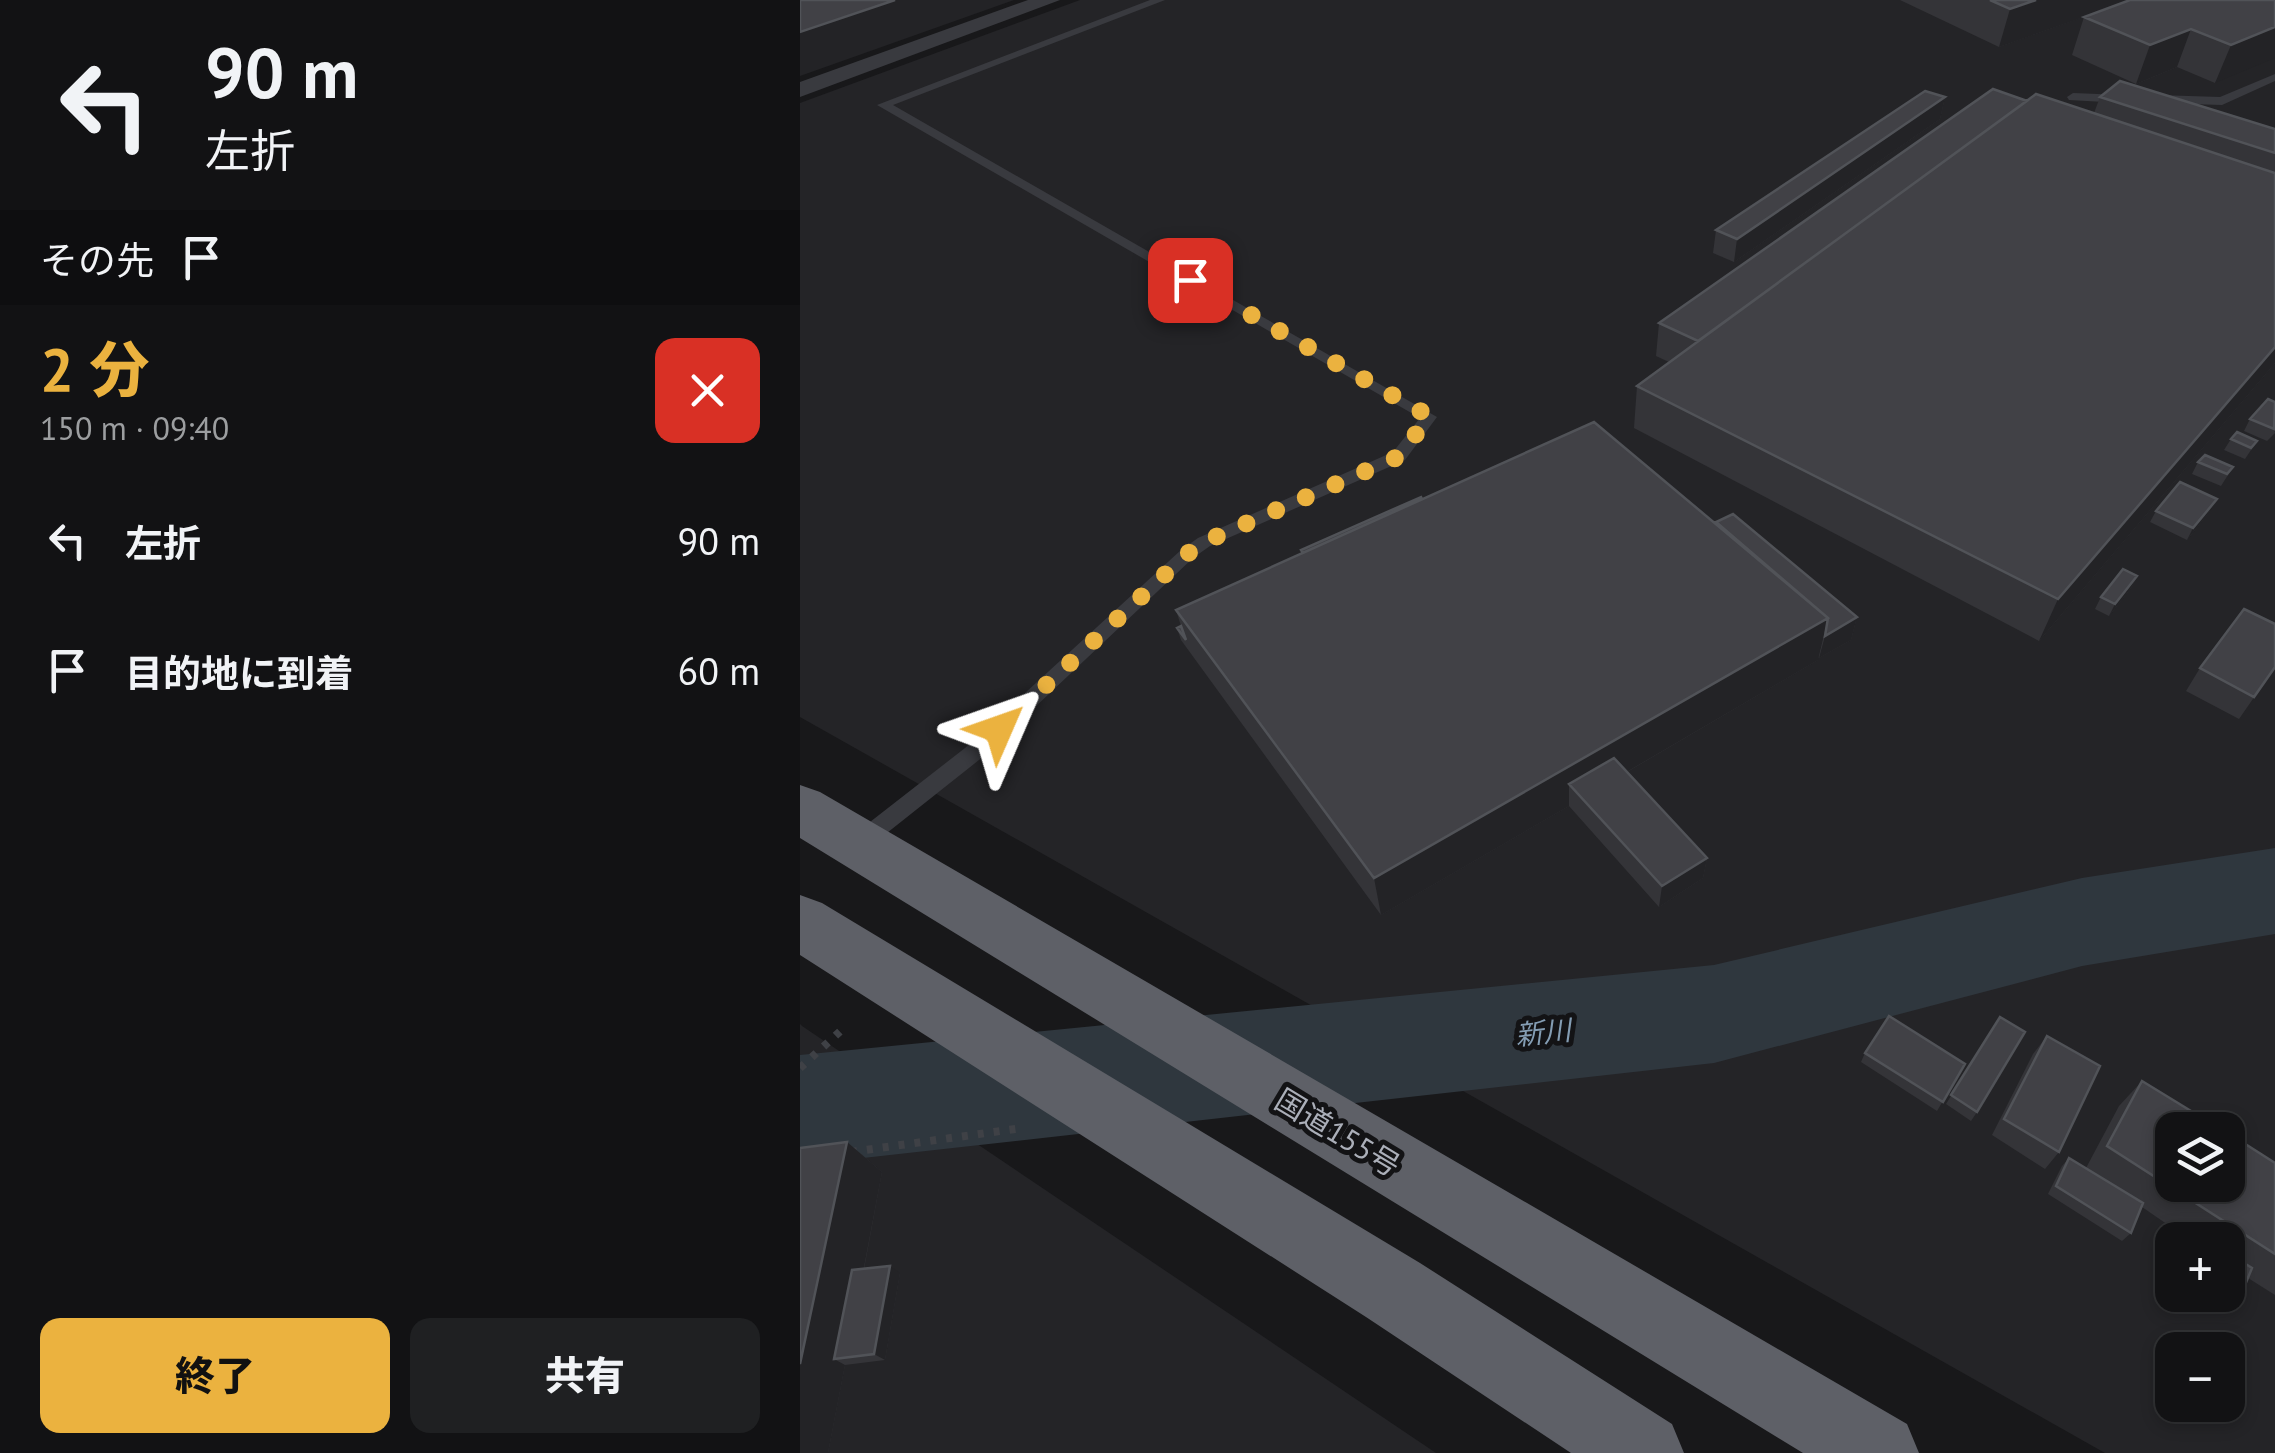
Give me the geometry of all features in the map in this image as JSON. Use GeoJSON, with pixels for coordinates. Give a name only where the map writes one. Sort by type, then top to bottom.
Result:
{"type":"FeatureCollection","features":[{"type":"Feature","properties":{"kind":"highway","name":"国道155号"},"geometry":{"type":"LineString","coordinates":[[800,809],[1878,1453]]}},
{"type":"Feature","properties":{"kind":"highway"},"geometry":{"type":"LineString","coordinates":[[800,922],[1393,1290],[1643,1453]]}},
{"type":"Feature","properties":{"kind":"street"},"geometry":{"type":"LineString","coordinates":[[800,90],[1049,0]]}},
{"type":"Feature","properties":{"kind":"lane"},"geometry":{"type":"LineString","coordinates":[[859,843],[972,754],[1187,554],[1204,542],[1400,456],[1429,416],[883,105],[1160,0]]}},
{"type":"Feature","properties":{"kind":"lane"},"geometry":{"type":"LineString","coordinates":[[2073,97],[2222,101],[2275,77]]}},
{"type":"Feature","properties":{"kind":"path"},"geometry":{"type":"LineString","coordinates":[[800,1068],[846,1026]]}},
{"type":"Feature","properties":{"kind":"path"},"geometry":{"type":"LineString","coordinates":[[835,1154],[1108,1114]]}},
{"type":"Feature","properties":{"kind":"shaded area"},"geometry":{"type":"Polygon","coordinates":[[[1080,0],[2275,0],[2275,1453],[2105,1453],[800,717],[800,103],[1080,0]]]}},
{"type":"Feature","properties":{"kind":"shaded area"},"geometry":{"type":"Polygon","coordinates":[[[802,1026],[1436,1453],[800,1453],[802,1026]]]}},
{"type":"Feature","properties":{"kind":"building"},"geometry":{"type":"Polygon","coordinates":[[[800,0],[895,0],[800,32],[800,0]]]}},
{"type":"Feature","properties":{"kind":"building"},"geometry":{"type":"Polygon","coordinates":[[[1990,0],[2036,0],[2010,9],[1990,0]]]}},
{"type":"Feature","properties":{"kind":"building"},"geometry":{"type":"Polygon","coordinates":[[[2130,0],[2275,0],[2275,27],[2231,45],[2191,29],[2150,45],[2084,17],[2130,0]]]}},
{"type":"Feature","properties":{"kind":"building"},"geometry":{"type":"Polygon","coordinates":[[[2120,81],[2275,129],[2275,153],[2100,97],[2120,81]]]}},
{"type":"Feature","properties":{"kind":"building"},"geometry":{"type":"Polygon","coordinates":[[[1993,89],[2027,101],[1698,341],[1659,323],[1993,89]]]}},
{"type":"Feature","properties":{"kind":"building"},"geometry":{"type":"Polygon","coordinates":[[[1925,91],[1945,97],[1737,239],[1716,230],[1925,91]]]}},
{"type":"Feature","properties":{"kind":"building"},"geometry":{"type":"Polygon","coordinates":[[[2036,94],[2275,173],[2275,347],[2058,599],[1637,386],[2036,94]]]}},
{"type":"Feature","properties":{"kind":"building"},"geometry":{"type":"Polygon","coordinates":[[[2268,399],[2275,402],[2274,429],[2250,419],[2268,399]]]}},
{"type":"Feature","properties":{"kind":"building"},"geometry":{"type":"Polygon","coordinates":[[[1594,422],[1828,618],[1374,878],[1176,610],[1594,422]]]}},
{"type":"Feature","properties":{"kind":"building"},"geometry":{"type":"Polygon","coordinates":[[[2237,432],[2257,441],[2251,448],[2231,439],[2237,432]]]}},
{"type":"Feature","properties":{"kind":"building"},"geometry":{"type":"Polygon","coordinates":[[[2205,455],[2233,467],[2227,474],[2198,462],[2205,455]]]}},
{"type":"Feature","properties":{"kind":"building"},"geometry":{"type":"Polygon","coordinates":[[[2180,482],[2217,499],[2193,528],[2156,511],[2180,482]]]}},
{"type":"Feature","properties":{"kind":"building"},"geometry":{"type":"Polygon","coordinates":[[[1421,497],[1303,553],[1301,550],[1421,497]]]}},
{"type":"Feature","properties":{"kind":"building"},"geometry":{"type":"Polygon","coordinates":[[[1733,514],[1857,617],[1825,636],[1828,618],[1716,522],[1733,514]]]}},
{"type":"Feature","properties":{"kind":"building"},"geometry":{"type":"Polygon","coordinates":[[[2123,569],[2137,576],[2115,604],[2101,597],[2123,569]]]}},
{"type":"Feature","properties":{"kind":"building"},"geometry":{"type":"Polygon","coordinates":[[[2244,609],[2275,624],[2275,667],[2254,697],[2200,668],[2244,609]]]}},
{"type":"Feature","properties":{"kind":"building"},"geometry":{"type":"Polygon","coordinates":[[[1614,758],[1707,858],[1662,886],[1569,784],[1614,758]]]}},
{"type":"Feature","properties":{"kind":"building"},"geometry":{"type":"Polygon","coordinates":[[[1889,1016],[1965,1064],[1943,1102],[1865,1053],[1889,1016]]]}},
{"type":"Feature","properties":{"kind":"building"},"geometry":{"type":"Polygon","coordinates":[[[2000,1017],[2025,1032],[1977,1112],[1951,1095],[2000,1017]]]}},
{"type":"Feature","properties":{"kind":"building"},"geometry":{"type":"Polygon","coordinates":[[[2047,1036],[2100,1066],[2059,1152],[2004,1119],[2047,1036]]]}},
{"type":"Feature","properties":{"kind":"building"},"geometry":{"type":"Polygon","coordinates":[[[2142,1081],[2193,1112],[2155,1112],[2155,1177],[2107,1146],[2142,1081]]]}},
{"type":"Feature","properties":{"kind":"building"},"geometry":{"type":"Polygon","coordinates":[[[847,1142],[800,1364],[800,1148],[847,1142]]]}},
{"type":"Feature","properties":{"kind":"building"},"geometry":{"type":"Polygon","coordinates":[[[2245,1144],[2275,1163],[2275,1254],[2245,1235],[2245,1222],[2225,1222],[2194,1202],[2245,1202],[2245,1144]]]}},
{"type":"Feature","properties":{"kind":"building"},"geometry":{"type":"Polygon","coordinates":[[[2069,1158],[2143,1203],[2131,1233],[2056,1186],[2069,1158]]]}},
{"type":"Feature","properties":{"kind":"building"},"geometry":{"type":"Polygon","coordinates":[[[2245,1264],[2252,1268],[2245,1285],[2245,1264]]]}},
{"type":"Feature","properties":{"kind":"building"},"geometry":{"type":"Polygon","coordinates":[[[890,1266],[874,1354],[834,1359],[852,1270],[890,1266]]]}},
{"type":"Feature","properties":{"kind":"waterway","name":"新川"},"geometry":{"type":"LineString","coordinates":[[800,1110],[1714,1014],[2082,922],[2275,891]]}},
{"type":"Feature","properties":{"kind":"route"},"geometry":{"type":"LineString","coordinates":[[999,729],[1187,554],[1204,542],[1400,456],[1429,416],[1190,280]]}}]}
